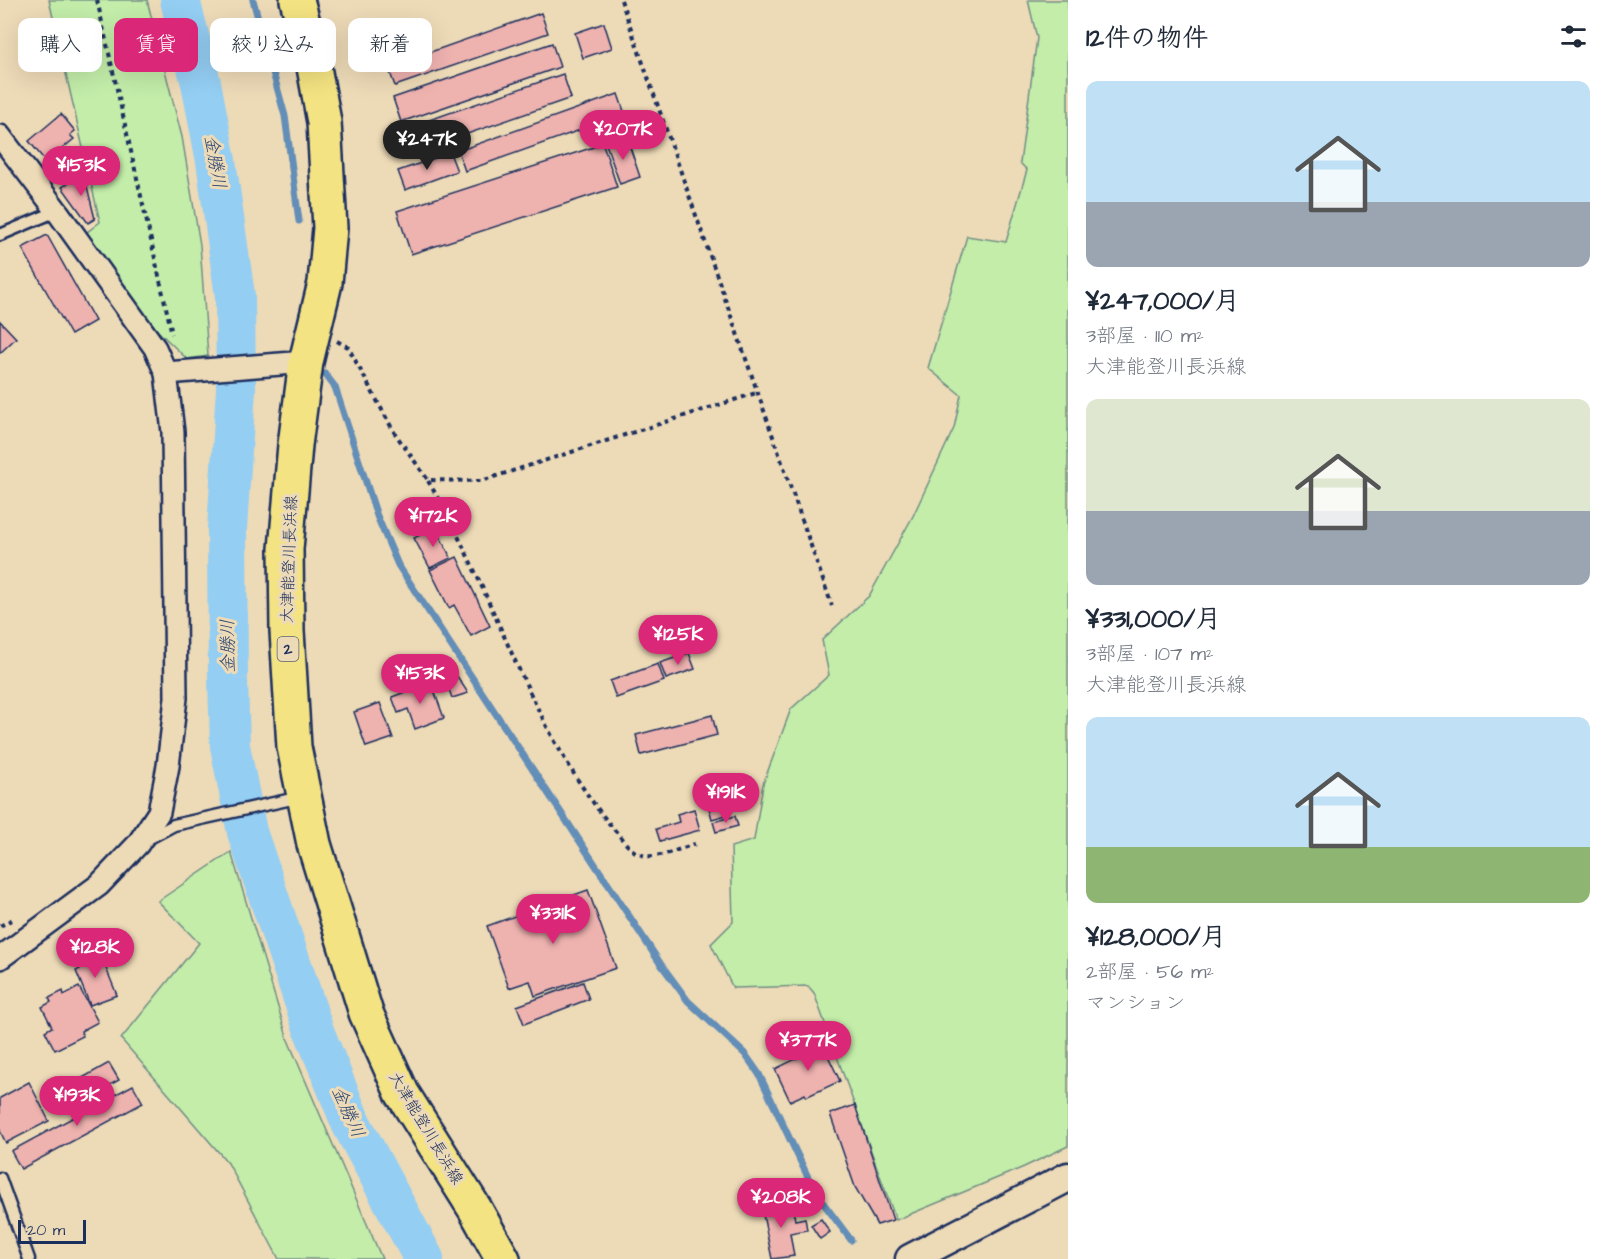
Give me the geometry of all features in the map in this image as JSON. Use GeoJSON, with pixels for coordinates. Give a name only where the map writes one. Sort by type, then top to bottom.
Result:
{"type":"FeatureCollection","features":[{"type":"Feature","properties":{"kind":"main road","name":"大津能登川長浜線"},"geometry":{"type":"LineString","coordinates":[[297,0],[312,56],[324,122],[330,228],[326,283],[315,329],[299,362],[286,549],[287,631],[296,798],[314,844],[366,1013],[402,1093],[475,1209],[502,1259]]}},
{"type":"Feature","properties":{"kind":"street"},"geometry":{"type":"LineString","coordinates":[[0,136],[155,348],[166,373],[173,432],[176,698],[168,766],[159,812],[138,844],[99,885],[0,958]]}},
{"type":"Feature","properties":{"kind":"street"},"geometry":{"type":"LineString","coordinates":[[166,373],[299,362]]}},
{"type":"Feature","properties":{"kind":"street"},"geometry":{"type":"LineString","coordinates":[[910,1259],[1068,1177]]}},
{"type":"Feature","properties":{"kind":"lane"},"geometry":{"type":"LineString","coordinates":[[0,235],[57,211]]}},
{"type":"Feature","properties":{"kind":"lane"},"geometry":{"type":"LineString","coordinates":[[138,844],[174,825],[296,798]]}},
{"type":"Feature","properties":{"kind":"lane"},"geometry":{"type":"LineString","coordinates":[[0,1178],[29,1259]]}},
{"type":"Feature","properties":{"kind":"path"},"geometry":{"type":"LineString","coordinates":[[97,0],[170,313],[174,344],[166,373]]}},
{"type":"Feature","properties":{"kind":"path"},"geometry":{"type":"LineString","coordinates":[[621,0],[832,606]]}},
{"type":"Feature","properties":{"kind":"path"},"geometry":{"type":"LineString","coordinates":[[315,329],[348,347],[371,395],[428,480],[482,586],[562,754],[596,808],[629,847],[641,855],[652,856],[695,844]]}},
{"type":"Feature","properties":{"kind":"path"},"geometry":{"type":"LineString","coordinates":[[428,480],[481,481],[756,393]]}},
{"type":"Feature","properties":{"kind":"green space"},"geometry":{"type":"Polygon","coordinates":[[[49,0],[147,0],[152,18],[114,18],[114,72],[165,72],[182,137],[200,245],[208,356],[187,359],[134,308],[86,233],[100,222],[66,72],[102,72],[102,18],[53,18],[49,0]]]}},
{"type":"Feature","properties":{"kind":"green space"},"geometry":{"type":"Polygon","coordinates":[[[1028,0],[1068,0],[1068,1146],[1024,1167],[896,1220],[814,993],[808,986],[733,988],[711,944],[733,922],[731,847],[754,840],[763,784],[791,709],[829,675],[822,640],[869,596],[913,516],[954,428],[961,395],[928,368],[967,236],[1006,242],[1027,170],[1020,163],[1037,38],[1028,0]]]}},
{"type":"Feature","properties":{"kind":"green space"},"geometry":{"type":"Polygon","coordinates":[[[231,852],[288,1040],[382,1259],[279,1259],[228,1163],[121,1039],[199,943],[158,901],[231,852]]]}},
{"type":"Feature","properties":{"kind":"building"},"geometry":{"type":"Polygon","coordinates":[[[541,13],[548,33],[395,86],[390,72],[432,72],[432,51],[541,13]]]}},
{"type":"Feature","properties":{"kind":"building"},"geometry":{"type":"Polygon","coordinates":[[[604,23],[612,48],[583,58],[575,33],[604,23]]]}},
{"type":"Feature","properties":{"kind":"building"},"geometry":{"type":"Polygon","coordinates":[[[552,43],[560,67],[401,122],[393,98],[552,43]]]}},
{"type":"Feature","properties":{"kind":"building"},"geometry":{"type":"Polygon","coordinates":[[[563,74],[571,98],[412,153],[403,129],[563,74]]]}},
{"type":"Feature","properties":{"kind":"building"},"geometry":{"type":"Polygon","coordinates":[[[618,94],[625,114],[465,171],[458,151],[618,94]]]}},
{"type":"Feature","properties":{"kind":"building"},"geometry":{"type":"Polygon","coordinates":[[[61,114],[75,131],[70,135],[74,139],[46,162],[29,141],[61,114]]]}},
{"type":"Feature","properties":{"kind":"building"},"geometry":{"type":"Polygon","coordinates":[[[627,138],[640,177],[620,184],[606,144],[627,138]]]}},
{"type":"Feature","properties":{"kind":"building"},"geometry":{"type":"Polygon","coordinates":[[[603,144],[617,187],[411,254],[397,211],[603,144]]]}},
{"type":"Feature","properties":{"kind":"building"},"geometry":{"type":"Polygon","coordinates":[[[450,153],[457,171],[405,190],[398,171],[450,153]]]}},
{"type":"Feature","properties":{"kind":"building"},"geometry":{"type":"Polygon","coordinates":[[[84,174],[95,219],[88,223],[62,187],[84,174]]]}},
{"type":"Feature","properties":{"kind":"building"},"geometry":{"type":"Polygon","coordinates":[[[47,235],[95,321],[71,335],[22,248],[47,235]]]}},
{"type":"Feature","properties":{"kind":"building"},"geometry":{"type":"Polygon","coordinates":[[[0,321],[16,338],[0,353],[0,321]]]}},
{"type":"Feature","properties":{"kind":"building"},"geometry":{"type":"Polygon","coordinates":[[[435,527],[451,558],[430,568],[414,538],[435,527]]]}},
{"type":"Feature","properties":{"kind":"building"},"geometry":{"type":"Polygon","coordinates":[[[457,557],[490,626],[471,636],[454,605],[449,608],[430,570],[457,557]]]}},
{"type":"Feature","properties":{"kind":"building"},"geometry":{"type":"Polygon","coordinates":[[[689,653],[695,669],[666,679],[660,663],[689,653]]]}},
{"type":"Feature","properties":{"kind":"building"},"geometry":{"type":"Polygon","coordinates":[[[658,664],[664,681],[616,698],[610,681],[658,664]]]}},
{"type":"Feature","properties":{"kind":"building"},"geometry":{"type":"Polygon","coordinates":[[[455,673],[468,693],[452,698],[444,676],[455,673]]]}},
{"type":"Feature","properties":{"kind":"building"},"geometry":{"type":"Polygon","coordinates":[[[431,682],[444,718],[415,729],[408,709],[398,713],[392,697],[431,682]]]}},
{"type":"Feature","properties":{"kind":"building"},"geometry":{"type":"Polygon","coordinates":[[[380,703],[393,738],[366,747],[354,712],[380,703]]]}},
{"type":"Feature","properties":{"kind":"building"},"geometry":{"type":"Polygon","coordinates":[[[712,715],[717,735],[641,755],[636,735],[712,715]]]}},
{"type":"Feature","properties":{"kind":"building"},"geometry":{"type":"Polygon","coordinates":[[[723,804],[726,815],[712,819],[709,808],[723,804]]]}},
{"type":"Feature","properties":{"kind":"building"},"geometry":{"type":"Polygon","coordinates":[[[694,809],[700,830],[660,841],[656,829],[679,822],[677,814],[694,809]]]}},
{"type":"Feature","properties":{"kind":"building"},"geometry":{"type":"Polygon","coordinates":[[[735,816],[738,826],[716,832],[713,822],[735,816]]]}},
{"type":"Feature","properties":{"kind":"building"},"geometry":{"type":"Polygon","coordinates":[[[588,890],[616,968],[535,996],[530,981],[509,988],[487,926],[588,890]]]}},
{"type":"Feature","properties":{"kind":"building"},"geometry":{"type":"Polygon","coordinates":[[[99,951],[117,995],[90,1005],[76,971],[80,969],[76,960],[99,951]]]}},
{"type":"Feature","properties":{"kind":"building"},"geometry":{"type":"Polygon","coordinates":[[[583,982],[589,999],[524,1024],[517,1006],[583,982]]]}},
{"type":"Feature","properties":{"kind":"building"},"geometry":{"type":"Polygon","coordinates":[[[79,987],[98,1022],[81,1031],[83,1036],[55,1050],[45,1031],[52,1027],[42,1007],[51,1002],[49,998],[63,991],[64,995],[79,987]]]}},
{"type":"Feature","properties":{"kind":"building"},"geometry":{"type":"Polygon","coordinates":[[[820,1039],[840,1081],[806,1097],[805,1094],[790,1101],[775,1069],[800,1057],[797,1050],[820,1039]]]}},
{"type":"Feature","properties":{"kind":"building"},"geometry":{"type":"Polygon","coordinates":[[[109,1063],[119,1080],[61,1112],[52,1095],[109,1063]]]}},
{"type":"Feature","properties":{"kind":"building"},"geometry":{"type":"Polygon","coordinates":[[[29,1082],[49,1121],[6,1143],[0,1131],[0,1098],[29,1082]]]}},
{"type":"Feature","properties":{"kind":"building"},"geometry":{"type":"Polygon","coordinates":[[[133,1085],[143,1103],[21,1169],[11,1151],[133,1085]]]}},
{"type":"Feature","properties":{"kind":"building"},"geometry":{"type":"Polygon","coordinates":[[[855,1105],[893,1220],[877,1225],[855,1187],[830,1114],[855,1105]]]}},
{"type":"Feature","properties":{"kind":"building"},"geometry":{"type":"Polygon","coordinates":[[[777,1202],[778,1211],[793,1208],[795,1220],[805,1218],[807,1230],[790,1233],[794,1256],[772,1259],[761,1205],[777,1202]]]}},
{"type":"Feature","properties":{"kind":"building"},"geometry":{"type":"Polygon","coordinates":[[[821,1219],[830,1232],[820,1239],[811,1225],[821,1219]]]}},
{"type":"Feature","properties":{"kind":"waterway","name":"金勝川"},"geometry":{"type":"LineString","coordinates":[[180,0],[201,83],[216,161],[235,296],[236,389],[227,529],[230,746],[247,832],[314,1031],[351,1123],[424,1259]]}},
{"type":"Feature","properties":{"kind":"waterway"},"geometry":{"type":"LineString","coordinates":[[253,0],[285,116],[299,221]]}},
{"type":"Feature","properties":{"kind":"waterway"},"geometry":{"type":"LineString","coordinates":[[325,374],[335,387],[377,516],[398,565],[660,963],[688,1001],[745,1054],[759,1074],[815,1192],[851,1240]]}}]}
